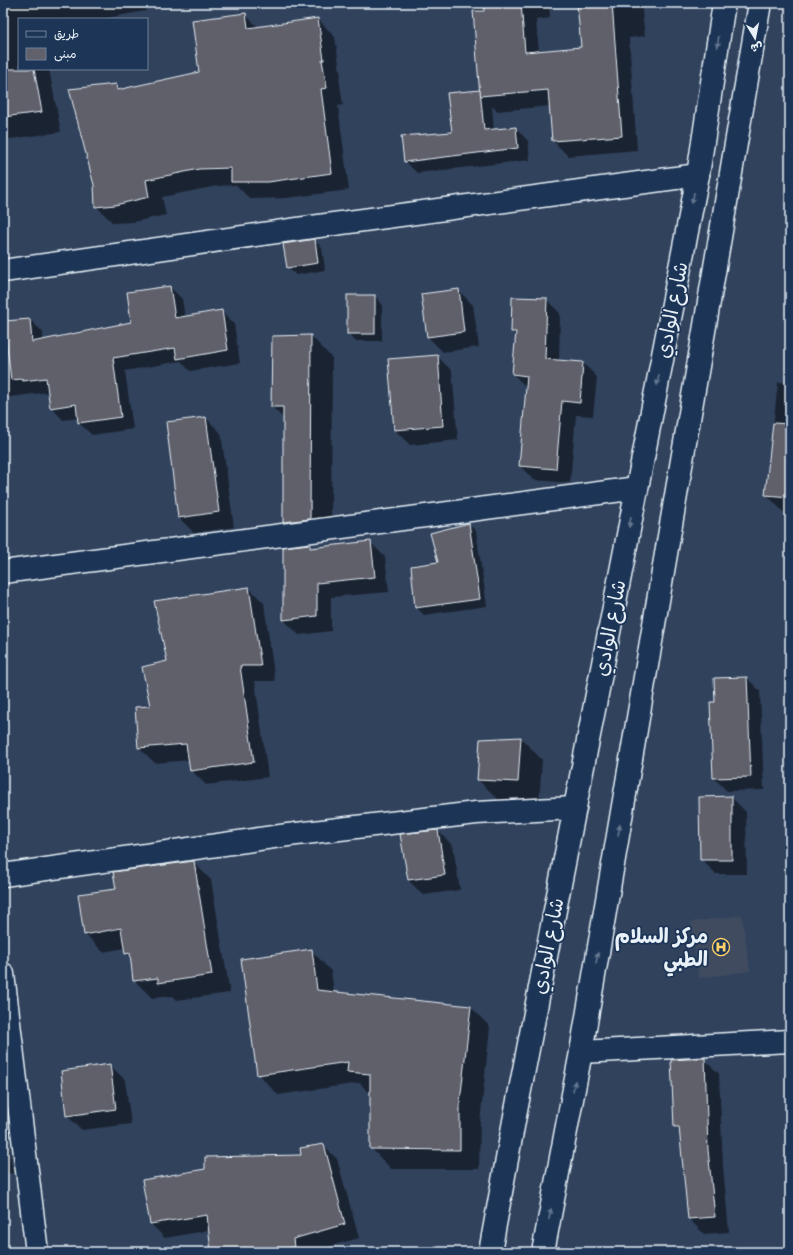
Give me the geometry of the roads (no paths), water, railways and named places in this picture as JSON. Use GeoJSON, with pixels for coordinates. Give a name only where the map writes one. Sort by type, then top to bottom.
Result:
{"type":"FeatureCollection","features":[{"type":"Feature","properties":{"kind":"main road","name":"شارع الوادي"},"geometry":{"type":"LineString","coordinates":[[490,1252],[514,1121],[698,175],[724,3]]}},
{"type":"Feature","properties":{"kind":"main road","name":"شارع الوادي"},"geometry":{"type":"LineString","coordinates":[[543,1252],[581,1052],[760,3]]}},
{"type":"Feature","properties":{"kind":"main road"},"geometry":{"type":"LineString","coordinates":[[3,271],[327,225],[698,175]]}},
{"type":"Feature","properties":{"kind":"main road"},"geometry":{"type":"LineString","coordinates":[[3,572],[637,488]]}},
{"type":"Feature","properties":{"kind":"main road"},"geometry":{"type":"LineString","coordinates":[[3,875],[311,832],[476,813],[575,808]]}},
{"type":"Feature","properties":{"kind":"main road"},"geometry":{"type":"LineString","coordinates":[[3,974],[37,1252]]}},
{"type":"Feature","properties":{"kind":"main road"},"geometry":{"type":"LineString","coordinates":[[581,1052],[790,1041]]}},
{"type":"Feature","properties":{"kind":"place","name":"مركز السلام الطبي"},"geometry":{"type":"Point","coordinates":[721,947]}}]}
